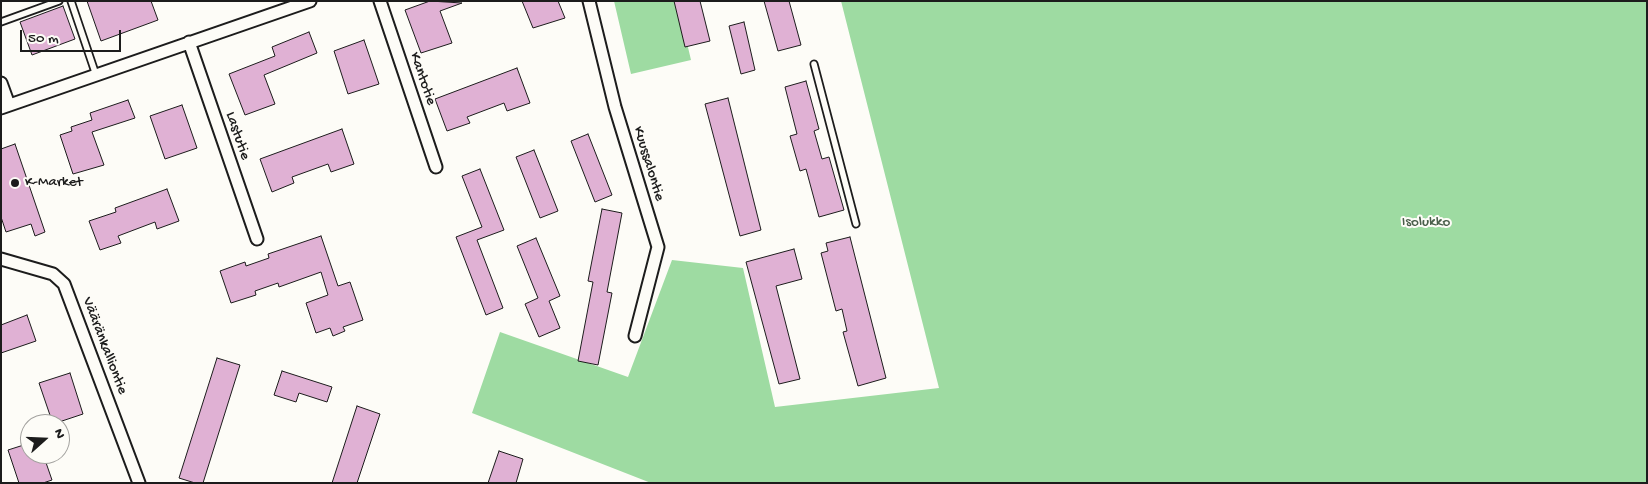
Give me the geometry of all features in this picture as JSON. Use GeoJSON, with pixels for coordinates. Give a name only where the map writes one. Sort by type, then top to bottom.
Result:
{"type":"FeatureCollection","features":[{"type":"Feature","properties":{"kind":"street"},"geometry":{"type":"LineString","coordinates":[[1,83],[5,106],[310,1]]}},
{"type":"Feature","properties":{"kind":"street","name":"Kantotie"},"geometry":{"type":"LineString","coordinates":[[380,1],[436,167]]}},
{"type":"Feature","properties":{"kind":"street","name":"Kuussalontie"},"geometry":{"type":"LineString","coordinates":[[589,1],[615,107],[658,247],[635,336]]}},
{"type":"Feature","properties":{"kind":"street","name":"Lastutie"},"geometry":{"type":"LineString","coordinates":[[189,42],[257,239]]}},
{"type":"Feature","properties":{"kind":"street","name":"Vääränkalliontie"},"geometry":{"type":"LineString","coordinates":[[1,259],[52,274],[64,284],[76,310],[139,483]]}},
{"type":"Feature","properties":{"kind":"lane"},"geometry":{"type":"LineString","coordinates":[[1,22],[59,1]]}},
{"type":"Feature","properties":{"kind":"lane"},"geometry":{"type":"LineString","coordinates":[[70,1],[96,75]]}},
{"type":"Feature","properties":{"kind":"lane"},"geometry":{"type":"LineString","coordinates":[[814,64],[856,224]]}},
{"type":"Feature","properties":{"kind":"green space"},"geometry":{"type":"Polygon","coordinates":[[[614,1],[677,1],[691,60],[631,74],[614,1]]]}},
{"type":"Feature","properties":{"kind":"green space","name":"Isolukko"},"geometry":{"type":"Polygon","coordinates":[[[841,1],[1647,1],[1647,483],[651,483],[472,413],[500,332],[628,377],[672,260],[743,268],[775,407],[939,388],[841,1]]]}},
{"type":"Feature","properties":{"kind":"building"},"geometry":{"type":"Polygon","coordinates":[[[87,1],[151,1],[158,20],[101,41],[87,1]]]}},
{"type":"Feature","properties":{"kind":"building"},"geometry":{"type":"Polygon","coordinates":[[[430,1],[462,3],[440,11],[452,43],[421,53],[405,10],[430,1]]]}},
{"type":"Feature","properties":{"kind":"building"},"geometry":{"type":"Polygon","coordinates":[[[522,1],[558,1],[565,18],[533,28],[522,1]]]}},
{"type":"Feature","properties":{"kind":"building"},"geometry":{"type":"Polygon","coordinates":[[[674,1],[700,1],[710,41],[685,47],[674,1]]]}},
{"type":"Feature","properties":{"kind":"building"},"geometry":{"type":"Polygon","coordinates":[[[764,1],[789,1],[801,45],[778,51],[764,1]]]}},
{"type":"Feature","properties":{"kind":"building"},"geometry":{"type":"Polygon","coordinates":[[[63,6],[75,39],[32,55],[20,22],[63,6]]]}},
{"type":"Feature","properties":{"kind":"building"},"geometry":{"type":"Polygon","coordinates":[[[744,22],[755,70],[741,74],[729,26],[744,22]]]}},
{"type":"Feature","properties":{"kind":"building"},"geometry":{"type":"Polygon","coordinates":[[[309,32],[317,53],[264,75],[275,104],[245,115],[229,74],[275,56],[272,47],[309,32]]]}},
{"type":"Feature","properties":{"kind":"building"},"geometry":{"type":"Polygon","coordinates":[[[364,40],[379,84],[348,94],[334,51],[364,40]]]}},
{"type":"Feature","properties":{"kind":"building"},"geometry":{"type":"Polygon","coordinates":[[[517,68],[530,103],[507,111],[504,103],[467,117],[470,123],[447,131],[435,99],[517,68]]]}},
{"type":"Feature","properties":{"kind":"building"},"geometry":{"type":"Polygon","coordinates":[[[806,81],[819,129],[814,131],[822,159],[829,157],[844,210],[819,217],[806,169],[800,171],[790,136],[797,134],[785,87],[806,81]]]}},
{"type":"Feature","properties":{"kind":"building"},"geometry":{"type":"Polygon","coordinates":[[[728,98],[761,230],[740,236],[705,104],[728,98]]]}},
{"type":"Feature","properties":{"kind":"building"},"geometry":{"type":"Polygon","coordinates":[[[128,100],[135,118],[92,132],[104,165],[73,174],[60,135],[72,131],[71,127],[92,120],[90,113],[128,100]]]}},
{"type":"Feature","properties":{"kind":"building"},"geometry":{"type":"Polygon","coordinates":[[[182,105],[197,148],[165,159],[150,116],[182,105]]]}},
{"type":"Feature","properties":{"kind":"building"},"geometry":{"type":"Polygon","coordinates":[[[342,129],[354,164],[331,172],[328,164],[292,177],[294,183],[272,192],[260,159],[342,129]]]}},
{"type":"Feature","properties":{"kind":"building"},"geometry":{"type":"Polygon","coordinates":[[[588,134],[612,195],[595,202],[571,141],[588,134]]]}},
{"type":"Feature","properties":{"kind":"building","name":"K-Market"},"geometry":{"type":"Polygon","coordinates":[[[15,144],[45,232],[35,236],[31,224],[6,232],[1,217],[1,149],[15,144]]]}},
{"type":"Feature","properties":{"kind":"building"},"geometry":{"type":"Polygon","coordinates":[[[534,150],[558,211],[540,218],[516,157],[534,150]]]}},
{"type":"Feature","properties":{"kind":"building"},"geometry":{"type":"Polygon","coordinates":[[[480,169],[504,230],[477,240],[503,308],[486,315],[456,237],[482,227],[462,176],[480,169]]]}},
{"type":"Feature","properties":{"kind":"building"},"geometry":{"type":"Polygon","coordinates":[[[167,189],[179,221],[157,229],[155,222],[118,236],[121,243],[100,250],[89,221],[116,212],[115,208],[167,189]]]}},
{"type":"Feature","properties":{"kind":"building"},"geometry":{"type":"Polygon","coordinates":[[[602,209],[622,213],[607,292],[612,293],[598,365],[578,361],[593,282],[588,281],[602,209]]]}},
{"type":"Feature","properties":{"kind":"building"},"geometry":{"type":"Polygon","coordinates":[[[321,236],[338,286],[350,282],[363,320],[343,327],[345,331],[333,336],[330,328],[316,333],[306,303],[328,295],[321,272],[279,287],[278,283],[255,291],[256,295],[231,303],[220,271],[245,262],[246,266],[269,258],[268,254],[321,236]]]}},
{"type":"Feature","properties":{"kind":"building"},"geometry":{"type":"Polygon","coordinates":[[[850,237],[886,378],[858,386],[843,332],[847,331],[842,309],[836,311],[821,253],[828,251],[826,243],[850,237]]]}},
{"type":"Feature","properties":{"kind":"building"},"geometry":{"type":"Polygon","coordinates":[[[536,238],[560,296],[549,301],[560,328],[539,337],[525,304],[538,298],[517,246],[536,238]]]}},
{"type":"Feature","properties":{"kind":"building"},"geometry":{"type":"Polygon","coordinates":[[[794,249],[802,279],[776,286],[800,379],[779,384],[746,262],[794,249]]]}},
{"type":"Feature","properties":{"kind":"building"},"geometry":{"type":"Polygon","coordinates":[[[27,315],[36,341],[1,353],[1,325],[27,315]]]}},
{"type":"Feature","properties":{"kind":"building"},"geometry":{"type":"Polygon","coordinates":[[[217,358],[240,365],[203,483],[195,483],[179,478],[217,358]]]}},
{"type":"Feature","properties":{"kind":"building"},"geometry":{"type":"Polygon","coordinates":[[[282,371],[332,387],[327,402],[299,393],[296,402],[274,395],[282,371]]]}},
{"type":"Feature","properties":{"kind":"building"},"geometry":{"type":"Polygon","coordinates":[[[70,373],[83,414],[70,418],[70,414],[50,414],[39,383],[70,373]]]}},
{"type":"Feature","properties":{"kind":"building"},"geometry":{"type":"Polygon","coordinates":[[[357,406],[380,414],[357,483],[332,483],[357,406]]]}},
{"type":"Feature","properties":{"kind":"building"},"geometry":{"type":"Polygon","coordinates":[[[20,446],[20,464],[46,464],[52,480],[43,483],[19,483],[8,450],[20,446]]]}},
{"type":"Feature","properties":{"kind":"building"},"geometry":{"type":"Polygon","coordinates":[[[499,451],[523,459],[516,483],[488,483],[499,451]]]}},
{"type":"Feature","properties":{"kind":"place","name":"K-Market"},"geometry":{"type":"Point","coordinates":[15,183]}}]}
